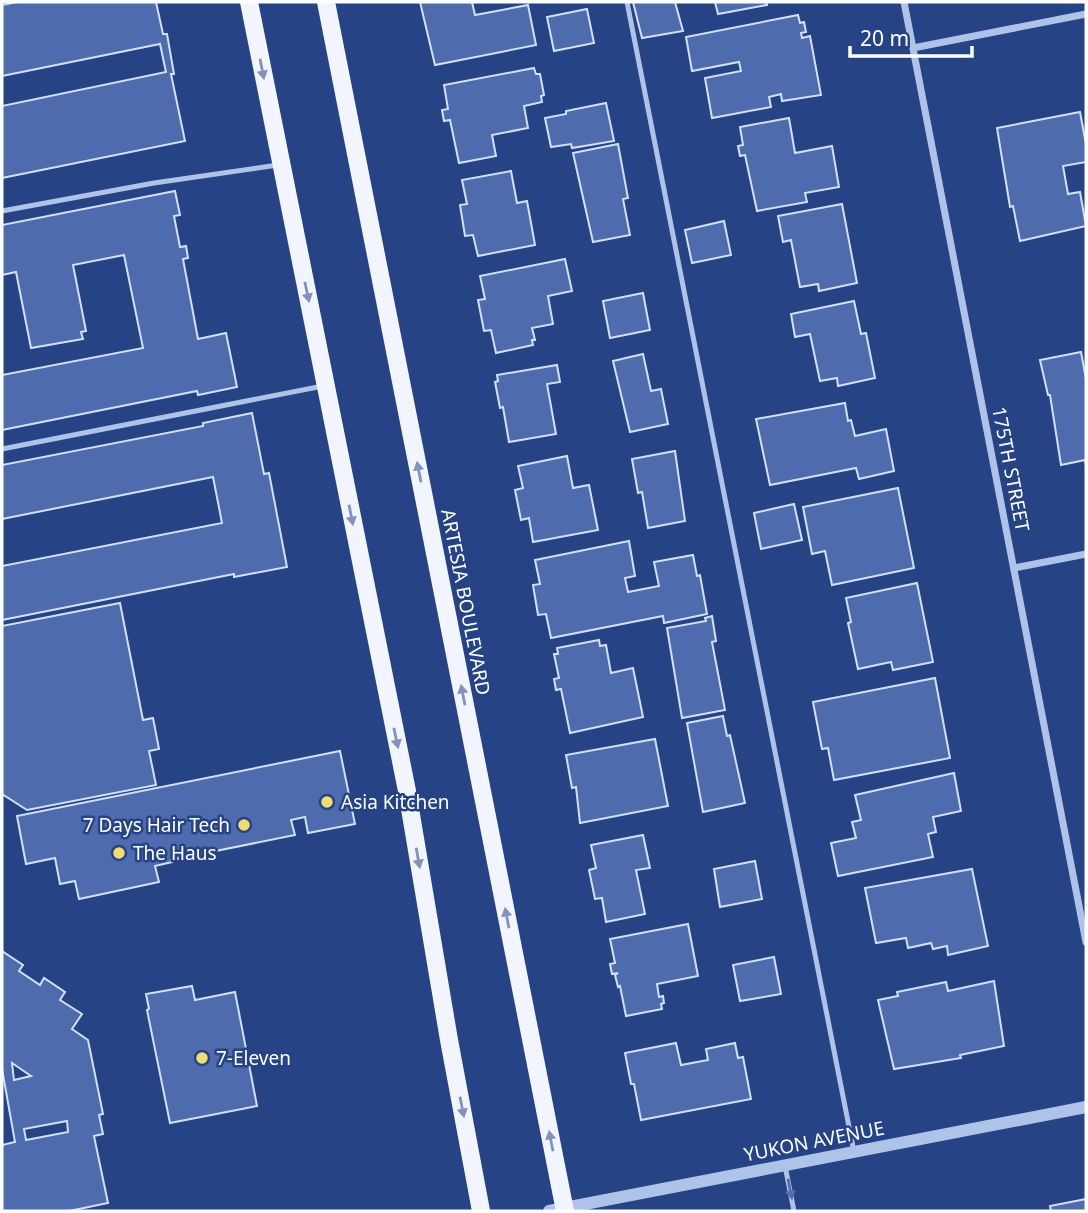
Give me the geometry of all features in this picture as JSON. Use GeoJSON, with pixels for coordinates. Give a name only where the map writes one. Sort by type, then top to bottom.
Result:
{"type":"FeatureCollection","features":[{"type":"Feature","properties":{"kind":"main road"},"geometry":{"type":"LineString","coordinates":[[249,2],[407,791],[481,1211]]}},
{"type":"Feature","properties":{"kind":"main road","name":"ARTESIA BOULEVARD"},"geometry":{"type":"LineString","coordinates":[[326,2],[559,1210]]}},
{"type":"Feature","properties":{"kind":"street","name":"175TH STREET"},"geometry":{"type":"LineString","coordinates":[[904,2],[1086,942]]}},
{"type":"Feature","properties":{"kind":"street"},"geometry":{"type":"LineString","coordinates":[[913,48],[1086,14]]}},
{"type":"Feature","properties":{"kind":"street"},"geometry":{"type":"LineString","coordinates":[[1014,568],[1086,554]]}},
{"type":"Feature","properties":{"kind":"street","name":"YUKON AVENUE"},"geometry":{"type":"LineString","coordinates":[[559,1210],[1086,1107]]}},
{"type":"Feature","properties":{"kind":"lane"},"geometry":{"type":"LineString","coordinates":[[627,2],[854,1153]]}},
{"type":"Feature","properties":{"kind":"lane"},"geometry":{"type":"LineString","coordinates":[[2,211],[154,183],[281,165]]}},
{"type":"Feature","properties":{"kind":"lane"},"geometry":{"type":"LineString","coordinates":[[2,449],[326,385]]}},
{"type":"Feature","properties":{"kind":"lane"},"geometry":{"type":"LineString","coordinates":[[785,1166],[794,1211]]}},
{"type":"Feature","properties":{"kind":"building"},"geometry":{"type":"Polygon","coordinates":[[[17,2],[156,2],[163,34],[167,34],[174,74],[171,74],[185,141],[2,178],[2,106],[166,72],[160,44],[2,76],[2,5],[17,2]]]}},
{"type":"Feature","properties":{"kind":"building"},"geometry":{"type":"Polygon","coordinates":[[[420,2],[472,2],[475,15],[528,5],[536,45],[435,65],[420,2]]]}},
{"type":"Feature","properties":{"kind":"building"},"geometry":{"type":"Polygon","coordinates":[[[633,2],[675,2],[683,31],[642,38],[633,2]]]}},
{"type":"Feature","properties":{"kind":"building"},"geometry":{"type":"Polygon","coordinates":[[[715,2],[766,2],[767,5],[718,14],[715,2]]]}},
{"type":"Feature","properties":{"kind":"building"},"geometry":{"type":"Polygon","coordinates":[[[587,9],[594,43],[554,51],[547,17],[587,9]]]}},
{"type":"Feature","properties":{"kind":"building"},"geometry":{"type":"Polygon","coordinates":[[[798,15],[800,23],[804,22],[806,32],[801,33],[802,38],[810,36],[821,95],[782,101],[781,94],[769,97],[771,107],[712,118],[705,78],[741,71],[739,62],[692,71],[686,37],[798,15]]]}},
{"type":"Feature","properties":{"kind":"building"},"geometry":{"type":"Polygon","coordinates":[[[534,68],[536,74],[540,74],[544,95],[541,96],[542,102],[524,106],[528,128],[492,135],[496,156],[459,163],[450,120],[444,121],[442,110],[448,109],[444,85],[534,68]]]}},
{"type":"Feature","properties":{"kind":"building"},"geometry":{"type":"Polygon","coordinates":[[[606,103],[614,141],[572,148],[571,144],[551,147],[545,118],[606,103]]]}},
{"type":"Feature","properties":{"kind":"building"},"geometry":{"type":"Polygon","coordinates":[[[1080,112],[1086,144],[1086,162],[1063,166],[1068,194],[1080,192],[1086,226],[1020,241],[1013,206],[1010,207],[997,128],[1080,112]]]}},
{"type":"Feature","properties":{"kind":"building"},"geometry":{"type":"Polygon","coordinates":[[[789,118],[795,153],[832,146],[839,187],[805,193],[807,202],[757,211],[745,155],[740,156],[738,146],[743,145],[740,127],[789,118]]]}},
{"type":"Feature","properties":{"kind":"building"},"geometry":{"type":"Polygon","coordinates":[[[618,144],[628,198],[623,199],[630,235],[593,242],[573,153],[618,144]]]}},
{"type":"Feature","properties":{"kind":"building"},"geometry":{"type":"Polygon","coordinates":[[[511,171],[517,203],[527,201],[535,245],[478,256],[473,235],[465,236],[460,205],[467,204],[462,180],[511,171]]]}},
{"type":"Feature","properties":{"kind":"building"},"geometry":{"type":"Polygon","coordinates":[[[175,191],[180,215],[174,216],[180,247],[186,246],[188,258],[183,259],[198,339],[226,333],[237,387],[198,395],[197,391],[2,430],[2,375],[143,348],[124,255],[73,265],[86,331],[81,332],[83,339],[31,348],[16,272],[2,275],[2,225],[175,191]]]}},
{"type":"Feature","properties":{"kind":"building"},"geometry":{"type":"Polygon","coordinates":[[[842,204],[857,283],[819,291],[818,284],[800,287],[791,240],[783,242],[778,216],[842,204]]]}},
{"type":"Feature","properties":{"kind":"building"},"geometry":{"type":"Polygon","coordinates":[[[724,221],[731,255],[692,263],[685,230],[724,221]]]}},
{"type":"Feature","properties":{"kind":"building"},"geometry":{"type":"Polygon","coordinates":[[[565,259],[572,291],[548,296],[553,324],[532,328],[535,340],[532,340],[533,345],[496,353],[491,330],[484,331],[478,300],[485,299],[480,276],[565,259]]]}},
{"type":"Feature","properties":{"kind":"building"},"geometry":{"type":"Polygon","coordinates":[[[643,293],[650,330],[610,338],[603,301],[643,293]]]}},
{"type":"Feature","properties":{"kind":"building"},"geometry":{"type":"Polygon","coordinates":[[[854,301],[861,334],[866,333],[875,378],[838,386],[837,378],[820,381],[810,334],[795,337],[791,314],[854,301]]]}},
{"type":"Feature","properties":{"kind":"building"},"geometry":{"type":"Polygon","coordinates":[[[1081,352],[1086,379],[1086,465],[1085,460],[1061,465],[1050,395],[1040,360],[1081,352]]]}},
{"type":"Feature","properties":{"kind":"building"},"geometry":{"type":"Polygon","coordinates":[[[643,354],[651,391],[661,389],[668,424],[630,432],[613,361],[643,354]]]}},
{"type":"Feature","properties":{"kind":"building"},"geometry":{"type":"Polygon","coordinates":[[[557,365],[560,382],[547,384],[556,434],[509,442],[503,407],[500,408],[495,382],[498,381],[497,375],[557,365]]]}},
{"type":"Feature","properties":{"kind":"building"},"geometry":{"type":"Polygon","coordinates":[[[845,403],[848,421],[851,420],[855,436],[886,429],[894,471],[859,479],[856,468],[770,485],[756,419],[845,403]]]}},
{"type":"Feature","properties":{"kind":"building"},"geometry":{"type":"Polygon","coordinates":[[[252,413],[264,474],[269,473],[287,567],[234,577],[234,574],[2,620],[2,566],[222,523],[213,477],[2,519],[2,465],[203,426],[203,423],[252,413]]]}},
{"type":"Feature","properties":{"kind":"building"},"geometry":{"type":"Polygon","coordinates":[[[675,451],[685,521],[648,528],[642,492],[638,493],[632,459],[675,451]]]}},
{"type":"Feature","properties":{"kind":"building"},"geometry":{"type":"Polygon","coordinates":[[[567,456],[573,488],[589,485],[598,530],[533,542],[529,518],[521,520],[515,490],[523,488],[518,466],[567,456]]]}},
{"type":"Feature","properties":{"kind":"building"},"geometry":{"type":"Polygon","coordinates":[[[898,488],[914,568],[832,585],[825,551],[812,554],[803,507],[898,488]]]}},
{"type":"Feature","properties":{"kind":"building"},"geometry":{"type":"Polygon","coordinates":[[[794,504],[802,540],[761,549],[754,513],[794,504]]]}},
{"type":"Feature","properties":{"kind":"building"},"geometry":{"type":"Polygon","coordinates":[[[629,541],[635,576],[625,578],[628,592],[659,586],[654,562],[693,555],[697,576],[700,575],[707,614],[664,623],[663,616],[551,638],[546,614],[538,615],[533,585],[540,584],[535,560],[629,541]]]}},
{"type":"Feature","properties":{"kind":"building"},"geometry":{"type":"Polygon","coordinates":[[[917,583],[933,662],[893,670],[891,662],[858,669],[848,623],[851,622],[846,598],[917,583]]]}},
{"type":"Feature","properties":{"kind":"building"},"geometry":{"type":"Polygon","coordinates":[[[120,603],[143,720],[153,718],[159,749],[149,751],[156,785],[27,810],[2,794],[2,626],[120,603]]]}},
{"type":"Feature","properties":{"kind":"building"},"geometry":{"type":"Polygon","coordinates":[[[712,616],[716,641],[712,642],[725,710],[682,718],[667,628],[706,621],[705,618],[712,616]]]}},
{"type":"Feature","properties":{"kind":"building"},"geometry":{"type":"Polygon","coordinates":[[[599,640],[600,646],[606,645],[611,673],[633,668],[643,717],[570,733],[561,689],[556,690],[554,679],[559,678],[554,654],[558,654],[557,648],[599,640]]]}},
{"type":"Feature","properties":{"kind":"building"},"geometry":{"type":"Polygon","coordinates":[[[935,678],[950,758],[834,780],[828,748],[822,749],[813,702],[935,678]]]}},
{"type":"Feature","properties":{"kind":"building"},"geometry":{"type":"Polygon","coordinates":[[[723,716],[727,736],[730,735],[745,803],[703,812],[687,723],[723,716]]]}},
{"type":"Feature","properties":{"kind":"building"},"geometry":{"type":"Polygon","coordinates":[[[655,739],[668,806],[580,823],[576,787],[572,788],[566,755],[655,739]]]}},
{"type":"Feature","properties":{"kind":"building"},"geometry":{"type":"Polygon","coordinates":[[[340,751],[355,824],[308,833],[305,817],[291,820],[295,835],[171,860],[172,862],[155,866],[159,882],[79,899],[75,881],[60,884],[55,858],[26,864],[17,816],[340,751]]]}},
{"type":"Feature","properties":{"kind":"building"},"geometry":{"type":"Polygon","coordinates":[[[954,773],[961,811],[933,817],[936,832],[928,834],[933,857],[838,876],[831,843],[856,838],[852,822],[861,820],[855,795],[954,773]]]}},
{"type":"Feature","properties":{"kind":"building"},"geometry":{"type":"Polygon","coordinates":[[[643,835],[650,868],[636,870],[645,914],[606,922],[602,898],[595,899],[589,870],[596,868],[591,845],[643,835]]]}},
{"type":"Feature","properties":{"kind":"building"},"geometry":{"type":"Polygon","coordinates":[[[755,861],[762,899],[720,907],[714,869],[755,861]]]}},
{"type":"Feature","properties":{"kind":"building"},"geometry":{"type":"Polygon","coordinates":[[[972,869],[988,946],[948,955],[947,946],[933,949],[931,943],[908,948],[906,938],[876,943],[865,888],[972,869]]]}},
{"type":"Feature","properties":{"kind":"building"},"geometry":{"type":"Polygon","coordinates":[[[688,924],[698,976],[657,984],[659,997],[663,996],[662,1009],[626,1016],[615,975],[618,973],[612,974],[610,964],[615,963],[610,939],[688,924]]]}},
{"type":"Feature","properties":{"kind":"building"},"geometry":{"type":"Polygon","coordinates":[[[2,951],[23,965],[19,971],[40,985],[44,978],[65,992],[60,1000],[82,1014],[72,1029],[88,1040],[103,1114],[99,1115],[103,1134],[94,1136],[108,1203],[69,1211],[2,1211],[2,1145],[15,1142],[2,1069],[2,951]],[[12,1063],[14,1080],[31,1076],[12,1063]],[[67,1121],[24,1129],[26,1140],[68,1132],[67,1121]]]}},
{"type":"Feature","properties":{"kind":"building"},"geometry":{"type":"Polygon","coordinates":[[[774,957],[781,994],[740,1001],[733,965],[774,957]]]}},
{"type":"Feature","properties":{"kind":"building"},"geometry":{"type":"Polygon","coordinates":[[[994,981],[1004,1046],[960,1055],[961,1058],[894,1069],[878,1000],[898,996],[897,992],[946,982],[948,991],[994,981]]]}},
{"type":"Feature","properties":{"kind":"building","name":"7-Eleven"},"geometry":{"type":"Polygon","coordinates":[[[192,986],[195,1000],[235,992],[257,1106],[170,1123],[146,994],[192,986]]]}},
{"type":"Feature","properties":{"kind":"building"},"geometry":{"type":"Polygon","coordinates":[[[676,1043],[681,1065],[708,1060],[706,1049],[735,1043],[738,1058],[743,1057],[751,1099],[641,1120],[625,1053],[676,1043]]]}},
{"type":"Feature","properties":{"kind":"building"},"geometry":{"type":"Polygon","coordinates":[[[1086,1199],[1086,1211],[1051,1211],[1050,1206],[1086,1199]]]}},
{"type":"Feature","properties":{"kind":"place","name":"Asia Kitchen"},"geometry":{"type":"Point","coordinates":[327,802]}},
{"type":"Feature","properties":{"kind":"place","name":"7 Days Hair Tech"},"geometry":{"type":"Point","coordinates":[244,825]}},
{"type":"Feature","properties":{"kind":"place","name":"The Haus"},"geometry":{"type":"Point","coordinates":[119,853]}},
{"type":"Feature","properties":{"kind":"place","name":"7-Eleven"},"geometry":{"type":"Point","coordinates":[202,1058]}}]}
